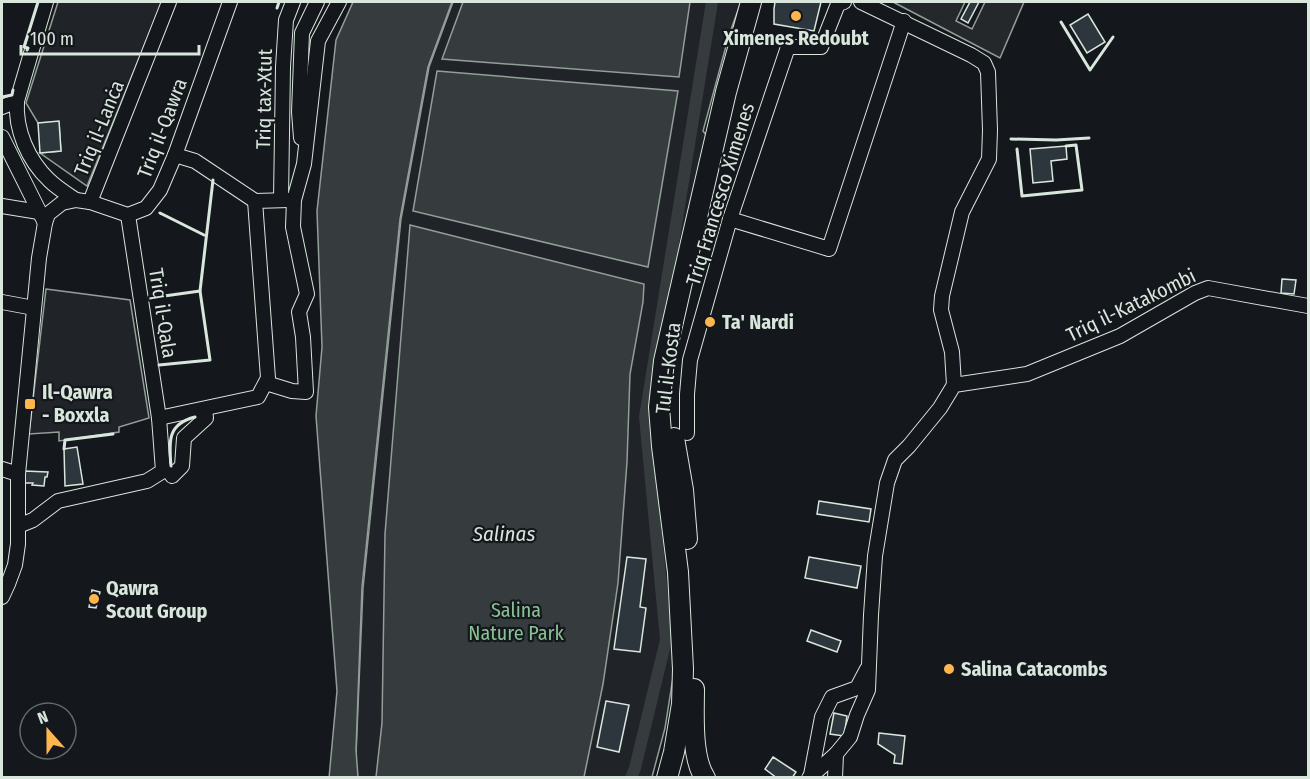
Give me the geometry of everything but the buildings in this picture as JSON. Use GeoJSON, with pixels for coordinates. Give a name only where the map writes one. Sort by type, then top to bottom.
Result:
{"type":"FeatureCollection","features":[{"type":"Feature","properties":{"kind":"highway","name":"Tul il-Kosta"},"geometry":{"type":"LineString","coordinates":[[667,777],[674,752],[682,704],[682,669],[678,572],[659,407],[664,361],[692,236],[726,92],[751,2]]}},
{"type":"Feature","properties":{"kind":"highway","name":"Tul il-Kosta"},"geometry":{"type":"LineString","coordinates":[[705,777],[695,744],[692,605],[683,490],[671,418],[670,394],[676,347],[742,55],[759,2]]}},
{"type":"Feature","properties":{"kind":"street"},"geometry":{"type":"LineString","coordinates":[[46,2],[16,100],[17,120],[30,156],[38,169],[51,182],[76,200]]}},
{"type":"Feature","properties":{"kind":"street","name":"Triq il-Lanċa"},"geometry":{"type":"LineString","coordinates":[[90,202],[169,2]]}},
{"type":"Feature","properties":{"kind":"street","name":"Triq il-Qawra"},"geometry":{"type":"LineString","coordinates":[[128,214],[146,208],[160,190],[175,155],[230,2]]}},
{"type":"Feature","properties":{"kind":"street","name":"Triq tax-Xtut"},"geometry":{"type":"LineString","coordinates":[[287,200],[283,67],[285,20],[293,2]]}},
{"type":"Feature","properties":{"kind":"street"},"geometry":{"type":"LineString","coordinates":[[304,164],[299,112],[302,33],[317,2]]}},
{"type":"Feature","properties":{"kind":"street"},"geometry":{"type":"LineString","coordinates":[[266,382],[292,391],[306,392],[303,337],[299,312],[307,294],[287,200],[304,164],[318,41],[339,2]]}},
{"type":"Feature","properties":{"kind":"street"},"geometry":{"type":"LineString","coordinates":[[810,776],[836,754],[850,736],[868,690],[876,556],[887,483],[895,460],[940,408],[954,385],[952,352],[941,310],[942,296],[962,212],[989,159],[988,72],[984,63],[904,21],[861,2]]}},
{"type":"Feature","properties":{"kind":"street","name":"Triq Francesco Ximenes"},"geometry":{"type":"LineString","coordinates":[[687,433],[690,360],[730,219],[788,47],[820,47],[841,3]]}},
{"type":"Feature","properties":{"kind":"street"},"geometry":{"type":"LineString","coordinates":[[730,219],[829,249],[904,21]]}},
{"type":"Feature","properties":{"kind":"street"},"geometry":{"type":"LineString","coordinates":[[2,106],[16,100]]}},
{"type":"Feature","properties":{"kind":"street"},"geometry":{"type":"LineString","coordinates":[[2,137],[42,217],[18,474],[18,544],[15,565],[2,597]]}},
{"type":"Feature","properties":{"kind":"street"},"geometry":{"type":"LineString","coordinates":[[175,155],[195,161],[255,201],[287,200]]}},
{"type":"Feature","properties":{"kind":"street"},"geometry":{"type":"LineString","coordinates":[[2,206],[42,217],[62,203],[76,200],[128,214]]}},
{"type":"Feature","properties":{"kind":"street"},"geometry":{"type":"LineString","coordinates":[[159,418],[258,397],[268,378],[255,201]]}},
{"type":"Feature","properties":{"kind":"street","name":"Triq il-Qala"},"geometry":{"type":"LineString","coordinates":[[128,214],[159,418],[163,471]]}},
{"type":"Feature","properties":{"kind":"street","name":"Triq il-Katakombi"},"geometry":{"type":"LineString","coordinates":[[954,385],[1027,374],[1120,336],[1194,293],[1208,288],[1308,306]]}},
{"type":"Feature","properties":{"kind":"street"},"geometry":{"type":"LineString","coordinates":[[2,302],[34,308]]}},
{"type":"Feature","properties":{"kind":"street"},"geometry":{"type":"LineString","coordinates":[[18,526],[33,520],[58,501],[147,481],[163,471],[169,471],[172,476],[183,465],[184,438],[206,418],[204,409]]}},
{"type":"Feature","properties":{"kind":"street"},"geometry":{"type":"LineString","coordinates":[[2,469],[18,474]]}},
{"type":"Feature","properties":{"kind":"street"},"geometry":{"type":"LineString","coordinates":[[810,776],[822,717],[832,697],[856,688],[868,666]]}},
{"type":"Feature","properties":{"kind":"street"},"geometry":{"type":"LineString","coordinates":[[840,694],[853,701],[860,710]]}},
{"type":"Feature","properties":{"kind":"street"},"geometry":{"type":"LineString","coordinates":[[835,777],[836,754]]}},
{"type":"Feature","properties":{"kind":"street"},"geometry":{"type":"LineString","coordinates":[[825,763],[830,777]]}},
{"type":"Feature","properties":{"kind":"green space"},"geometry":{"type":"Polygon","coordinates":[[[58,2],[162,2],[87,186],[40,153],[61,151],[59,122],[38,123],[26,103],[58,2]]]}},
{"type":"Feature","properties":{"kind":"green space","name":"Salina Nature Park"},"geometry":{"type":"Polygon","coordinates":[[[453,2],[741,2],[729,35],[703,131],[707,136],[654,412],[674,642],[674,671],[665,728],[652,777],[355,778],[363,588],[401,219],[429,67],[453,2]]]}},
{"type":"Feature","properties":{"kind":"green space"},"geometry":{"type":"Polygon","coordinates":[[[46,289],[130,300],[149,418],[119,427],[119,432],[59,441],[59,432],[29,434],[46,289]]]}},
{"type":"Feature","properties":{"kind":"shaded area"},"geometry":{"type":"Polygon","coordinates":[[[893,2],[965,2],[956,21],[972,29],[985,2],[1024,2],[1000,58],[893,2]]]}},
{"type":"Feature","properties":{"kind":"water"},"geometry":{"type":"Polygon","coordinates":[[[353,2],[452,2],[428,67],[400,219],[362,587],[356,750],[358,777],[329,778],[337,691],[316,416],[322,347],[317,211],[336,40],[353,2]]]}},
{"type":"Feature","properties":{"kind":"water"},"geometry":{"type":"Polygon","coordinates":[[[463,2],[690,2],[679,77],[442,59],[463,2]]]}},
{"type":"Feature","properties":{"kind":"water"},"geometry":{"type":"Polygon","coordinates":[[[437,71],[678,91],[648,267],[413,211],[437,71]]]}},
{"type":"Feature","properties":{"kind":"water","name":"Salinas"},"geometry":{"type":"Polygon","coordinates":[[[410,225],[644,284],[630,374],[627,462],[618,583],[603,684],[584,777],[376,777],[382,723],[385,534],[410,225]]]}},
{"type":"Feature","properties":{"kind":"waterway"},"geometry":{"type":"LineString","coordinates":[[631,778],[666,640],[645,417],[712,2]]}},
{"type":"Feature","properties":{"kind":"wall"},"geometry":{"type":"LineString","coordinates":[[27,50],[28,48],[24,47],[38,2]]}},
{"type":"Feature","properties":{"kind":"wall"},"geometry":{"type":"LineString","coordinates":[[277,8],[279,2]]}},
{"type":"Feature","properties":{"kind":"wall"},"geometry":{"type":"LineString","coordinates":[[1061,22],[1090,70],[1113,37]]}},
{"type":"Feature","properties":{"kind":"wall"},"geometry":{"type":"LineString","coordinates":[[2,97],[12,95],[13,90]]}},
{"type":"Feature","properties":{"kind":"wall"},"geometry":{"type":"LineString","coordinates":[[1011,139],[1089,138]]}},
{"type":"Feature","properties":{"kind":"wall"},"geometry":{"type":"LineString","coordinates":[[1017,149],[1022,196],[1082,190],[1076,145],[1066,146]]}},
{"type":"Feature","properties":{"kind":"wall"},"geometry":{"type":"LineString","coordinates":[[200,291],[213,180]]}},
{"type":"Feature","properties":{"kind":"wall"},"geometry":{"type":"LineString","coordinates":[[160,213],[204,235]]}},
{"type":"Feature","properties":{"kind":"wall"},"geometry":{"type":"LineString","coordinates":[[150,298],[200,291],[210,360],[159,365]]}},
{"type":"Feature","properties":{"kind":"wall"},"geometry":{"type":"LineString","coordinates":[[171,466],[172,435],[179,424],[195,417]]}},
{"type":"Feature","properties":{"kind":"wall"},"geometry":{"type":"LineString","coordinates":[[64,449],[65,440],[113,434]]}},
{"type":"Feature","properties":{"kind":"place","name":"Ximenes Redoubt"},"geometry":{"type":"Point","coordinates":[796,16]}},
{"type":"Feature","properties":{"kind":"place","name":"Ta' Nardi"},"geometry":{"type":"Point","coordinates":[710,322]}},
{"type":"Feature","properties":{"kind":"place","name":"Il-Qawra - Boxxla"},"geometry":{"type":"Point","coordinates":[30,404]}},
{"type":"Feature","properties":{"kind":"place","name":"Qawra Scout Group"},"geometry":{"type":"Point","coordinates":[94,599]}},
{"type":"Feature","properties":{"kind":"place","name":"Salina Catacombs"},"geometry":{"type":"Point","coordinates":[949,669]}}]}
